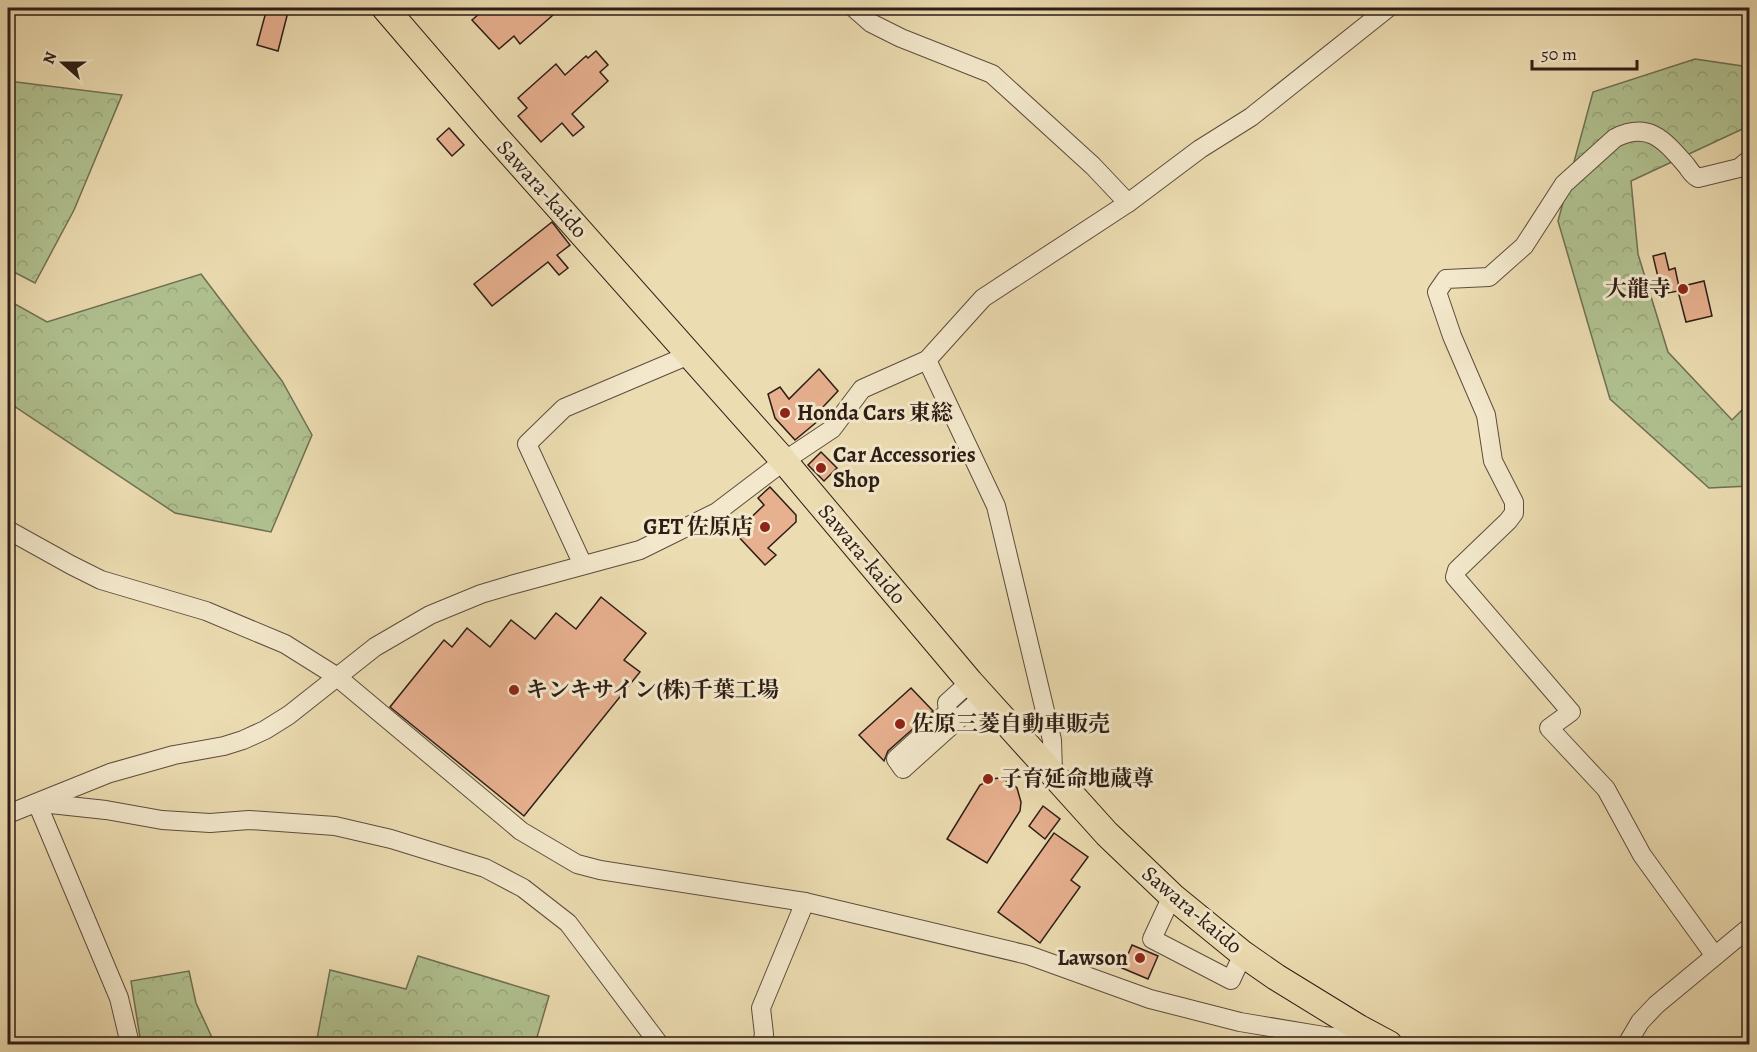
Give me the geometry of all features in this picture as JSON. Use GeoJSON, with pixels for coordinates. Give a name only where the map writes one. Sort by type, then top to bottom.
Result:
{"type":"FeatureCollection","features":[{"type":"Feature","properties":{"kind":"highway","name":"Sawara-kaido"},"geometry":{"type":"LineString","coordinates":[[385,8],[489,129],[784,461],[976,690],[1107,834],[1172,896],[1243,954],[1355,1037],[1389,1044]]}},
{"type":"Feature","properties":{"kind":"street"},"geometry":{"type":"LineString","coordinates":[[854,8],[871,23],[900,38],[992,74],[1093,166],[1128,203]]}},
{"type":"Feature","properties":{"kind":"street"},"geometry":{"type":"LineString","coordinates":[[8,814],[110,773],[174,755],[224,746],[243,740],[289,715],[375,647],[430,615],[481,594],[640,550],[717,512],[784,461],[832,429],[862,390],[927,360],[983,298],[1128,203],[1200,149],[1251,117],[1388,8]]}},
{"type":"Feature","properties":{"kind":"street"},"geometry":{"type":"LineString","coordinates":[[1715,956],[1642,855],[1606,789],[1549,728],[1571,712],[1455,577],[1457,570],[1508,521],[1514,513],[1514,502],[1493,461],[1486,415],[1452,336],[1437,292],[1446,279],[1489,277],[1524,246],[1564,184],[1615,138],[1625,133],[1643,131],[1659,137],[1698,178],[1739,168],[1749,159]]}},
{"type":"Feature","properties":{"kind":"street"},"geometry":{"type":"LineString","coordinates":[[583,565],[527,444],[564,408],[689,355]]}},
{"type":"Feature","properties":{"kind":"street"},"geometry":{"type":"LineString","coordinates":[[927,360],[996,506],[1052,740],[1053,772]]}},
{"type":"Feature","properties":{"kind":"street"},"geometry":{"type":"LineString","coordinates":[[8,530],[101,580],[206,611],[261,632],[285,644],[336,676],[521,831],[577,864],[600,870],[806,902],[1028,955],[1150,999],[1240,1022],[1324,1036],[1355,1037]]}},
{"type":"Feature","properties":{"kind":"street"},"geometry":{"type":"LineString","coordinates":[[976,690],[903,769],[896,759],[948,712],[947,703],[976,690]]}},
{"type":"Feature","properties":{"kind":"street"},"geometry":{"type":"LineString","coordinates":[[37,803],[119,998],[130,1044]]}},
{"type":"Feature","properties":{"kind":"street"},"geometry":{"type":"LineString","coordinates":[[37,803],[106,810],[162,820],[210,823],[260,820],[335,826],[391,839],[485,868],[523,888],[568,923],[659,1044]]}},
{"type":"Feature","properties":{"kind":"street"},"geometry":{"type":"LineString","coordinates":[[1172,896],[1152,939],[1231,980],[1243,954]]}},
{"type":"Feature","properties":{"kind":"street"},"geometry":{"type":"LineString","coordinates":[[762,1044],[764,1034],[761,1008],[806,902]]}},
{"type":"Feature","properties":{"kind":"street"},"geometry":{"type":"LineString","coordinates":[[1626,1044],[1640,1022],[1656,1005],[1749,927]]}},
{"type":"Feature","properties":{"kind":"green space"},"geometry":{"type":"Polygon","coordinates":[[[1695,59],[1749,67],[1749,126],[1631,181],[1638,254],[1668,352],[1732,420],[1749,403],[1749,486],[1709,488],[1610,399],[1558,221],[1593,92],[1695,59]]]}},
{"type":"Feature","properties":{"kind":"green space"},"geometry":{"type":"Polygon","coordinates":[[[8,81],[122,95],[74,210],[35,283],[8,269],[8,81]]]}},
{"type":"Feature","properties":{"kind":"green space"},"geometry":{"type":"Polygon","coordinates":[[[201,274],[282,381],[312,435],[271,532],[175,513],[8,402],[8,300],[47,322],[201,274]]]}},
{"type":"Feature","properties":{"kind":"green space"},"geometry":{"type":"Polygon","coordinates":[[[418,956],[549,996],[535,1044],[316,1044],[330,970],[406,989],[418,956]]]}},
{"type":"Feature","properties":{"kind":"green space"},"geometry":{"type":"Polygon","coordinates":[[[189,971],[196,1003],[215,1044],[141,1044],[131,981],[189,971]]]}},
{"type":"Feature","properties":{"kind":"building"},"geometry":{"type":"Polygon","coordinates":[[[267,8],[289,8],[278,51],[257,45],[267,8]]]}},
{"type":"Feature","properties":{"kind":"building"},"geometry":{"type":"Polygon","coordinates":[[[486,8],[561,8],[520,44],[514,36],[499,49],[472,20],[486,8]]]}},
{"type":"Feature","properties":{"kind":"building"},"geometry":{"type":"Polygon","coordinates":[[[596,51],[608,65],[600,72],[608,81],[572,114],[584,127],[573,136],[562,123],[541,142],[518,116],[527,108],[518,98],[556,64],[565,75],[586,56],[588,58],[596,51]]]}},
{"type":"Feature","properties":{"kind":"building"},"geometry":{"type":"Polygon","coordinates":[[[449,128],[464,145],[452,156],[437,139],[449,128]]]}},
{"type":"Feature","properties":{"kind":"building"},"geometry":{"type":"Polygon","coordinates":[[[552,222],[570,245],[557,255],[568,268],[559,275],[548,262],[492,306],[474,284],[552,222]]]}},
{"type":"Feature","properties":{"kind":"building","name":"大龍寺"},"geometry":{"type":"Polygon","coordinates":[[[1665,253],[1669,270],[1675,268],[1679,287],[1704,281],[1712,316],[1686,322],[1678,291],[1662,294],[1653,256],[1665,253]]]}},
{"type":"Feature","properties":{"kind":"building"},"geometry":{"type":"Polygon","coordinates":[[[819,369],[838,391],[823,407],[824,416],[795,440],[775,418],[768,394],[780,387],[789,399],[819,369]]]}},
{"type":"Feature","properties":{"kind":"building"},"geometry":{"type":"Polygon","coordinates":[[[821,452],[837,468],[824,481],[808,465],[821,452]]]}},
{"type":"Feature","properties":{"kind":"building","name":"GET 佐原店"},"geometry":{"type":"Polygon","coordinates":[[[770,487],[796,515],[796,522],[768,548],[776,555],[765,565],[735,533],[764,505],[758,498],[770,487]]]}},
{"type":"Feature","properties":{"kind":"building","name":"キンキサイン(株)千葉工場"},"geometry":{"type":"Polygon","coordinates":[[[601,597],[646,633],[624,660],[640,672],[524,816],[390,707],[444,640],[452,647],[467,628],[490,647],[511,620],[535,639],[556,613],[576,629],[601,597]]]}},
{"type":"Feature","properties":{"kind":"building","name":"佐原三菱自動車販売"},"geometry":{"type":"Polygon","coordinates":[[[911,688],[933,711],[888,751],[884,761],[859,735],[911,688]]]}},
{"type":"Feature","properties":{"kind":"building"},"geometry":{"type":"Polygon","coordinates":[[[999,778],[1012,783],[1017,788],[1021,802],[1020,811],[987,863],[947,839],[980,785],[999,778]]]}},
{"type":"Feature","properties":{"kind":"building"},"geometry":{"type":"Polygon","coordinates":[[[1043,806],[1060,819],[1045,839],[1029,826],[1043,806]]]}},
{"type":"Feature","properties":{"kind":"building"},"geometry":{"type":"Polygon","coordinates":[[[1054,833],[1088,857],[1071,880],[1080,887],[1040,943],[998,912],[1054,833]]]}},
{"type":"Feature","properties":{"kind":"building"},"geometry":{"type":"Polygon","coordinates":[[[1132,945],[1158,956],[1148,979],[1122,968],[1132,945]]]}},
{"type":"Feature","properties":{"kind":"place","name":"大龍寺"},"geometry":{"type":"Point","coordinates":[1683,289]}},
{"type":"Feature","properties":{"kind":"place","name":"Honda Cars 東総"},"geometry":{"type":"Point","coordinates":[785,413]}},
{"type":"Feature","properties":{"kind":"place","name":"Car Accessories Shop"},"geometry":{"type":"Point","coordinates":[821,468]}},
{"type":"Feature","properties":{"kind":"place","name":"GET 佐原店"},"geometry":{"type":"Point","coordinates":[765,527]}},
{"type":"Feature","properties":{"kind":"place","name":"キンキサイン(株)千葉工場"},"geometry":{"type":"Point","coordinates":[514,690]}},
{"type":"Feature","properties":{"kind":"place","name":"佐原三菱自動車販売"},"geometry":{"type":"Point","coordinates":[900,724]}},
{"type":"Feature","properties":{"kind":"place","name":"子育延命地蔵尊"},"geometry":{"type":"Point","coordinates":[988,779]}},
{"type":"Feature","properties":{"kind":"place","name":"Lawson"},"geometry":{"type":"Point","coordinates":[1140,958]}}]}
